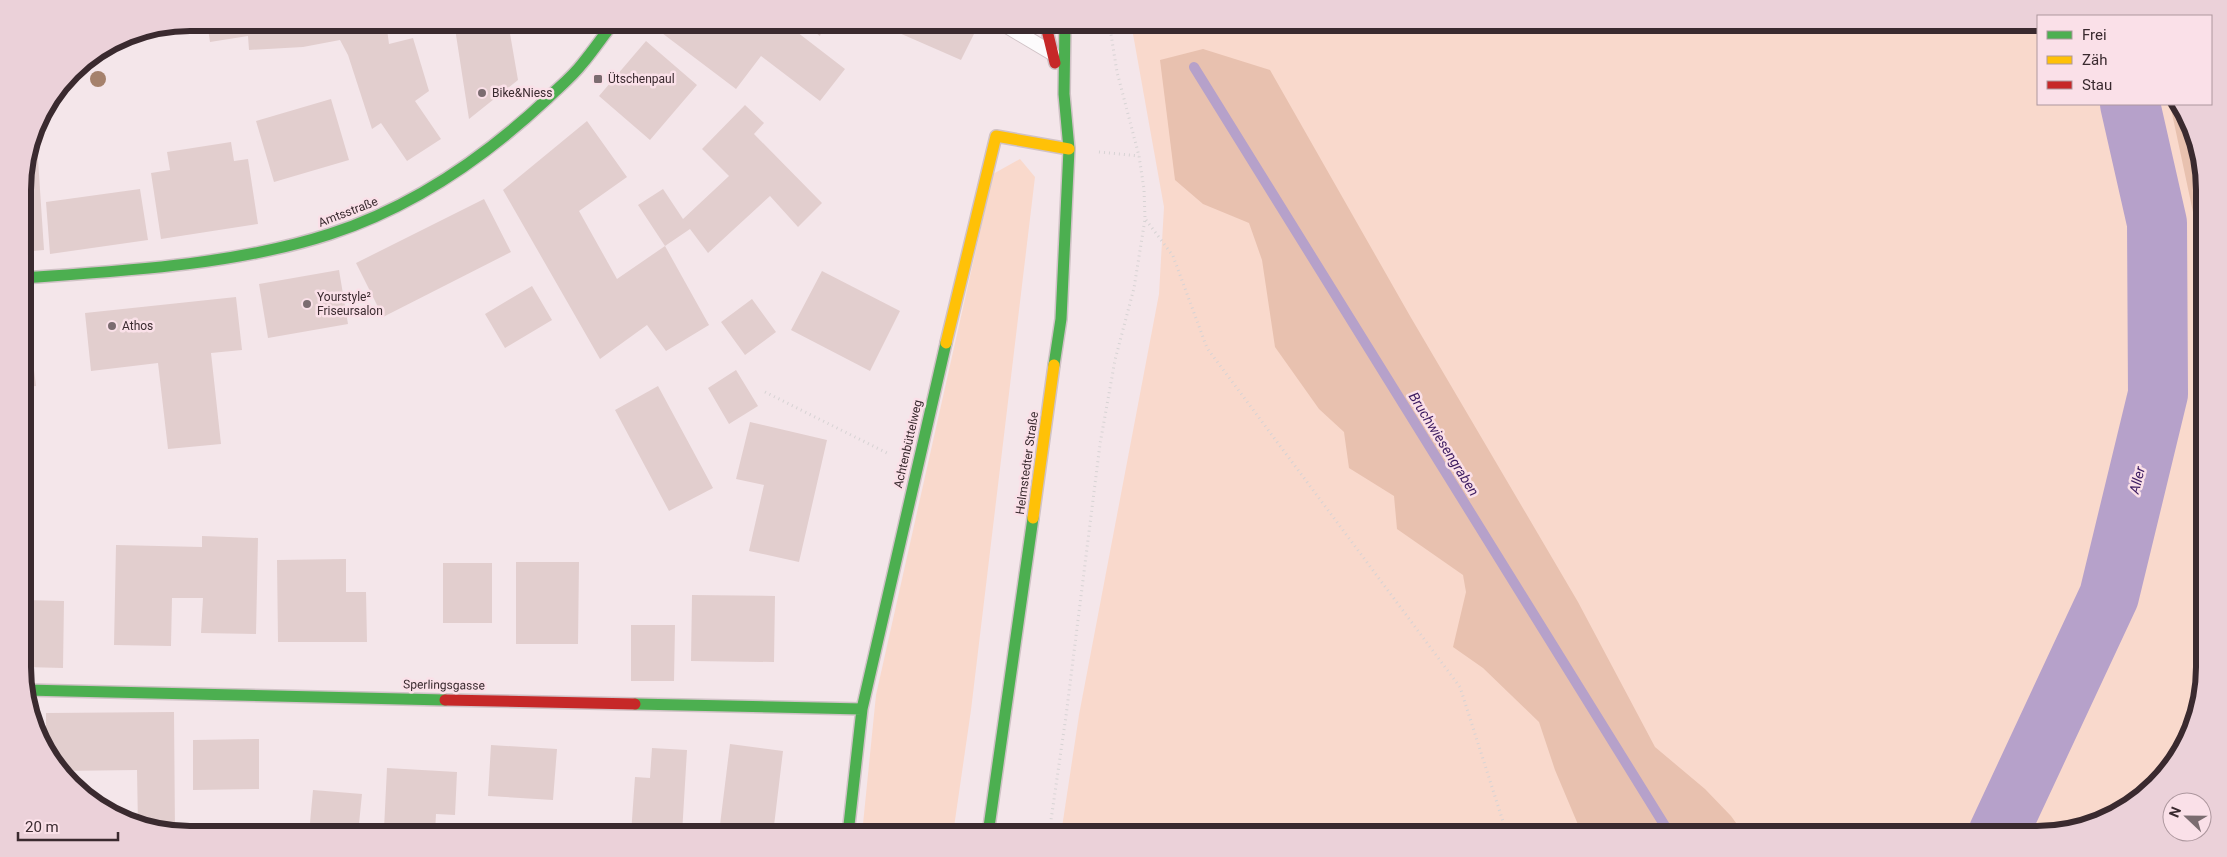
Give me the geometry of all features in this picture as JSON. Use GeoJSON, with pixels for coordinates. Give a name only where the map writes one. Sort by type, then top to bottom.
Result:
{"type":"FeatureCollection","features":[{"type":"Feature","properties":{"kind":"street","name":"Amtsstraße"},"geometry":{"type":"LineString","coordinates":[[32,277],[96,273],[242,256],[330,234],[408,202],[462,168],[513,132],[581,66],[607,31]]}},
{"type":"Feature","properties":{"kind":"street","name":"Helmstedter Straße"},"geometry":{"type":"LineString","coordinates":[[1047,31],[1064,94]]}},
{"type":"Feature","properties":{"kind":"street","name":"Helmstedter Straße"},"geometry":{"type":"LineString","coordinates":[[989,826],[1061,319],[1069,149],[1064,94],[1065,31]]}},
{"type":"Feature","properties":{"kind":"street","name":"Achtenbüttelweg"},"geometry":{"type":"LineString","coordinates":[[849,826],[862,708],[916,467],[996,136],[1069,149]]}},
{"type":"Feature","properties":{"kind":"street","name":"Sperlingsgasse"},"geometry":{"type":"LineString","coordinates":[[33,690],[862,708]]}},
{"type":"Feature","properties":{"kind":"lane"},"geometry":{"type":"LineString","coordinates":[[1015,31],[1053,53]]}},
{"type":"Feature","properties":{"kind":"path"},"geometry":{"type":"LineString","coordinates":[[1050,826],[1100,444],[1115,360],[1134,288],[1145,219],[1144,189],[1139,156],[1117,72],[1110,31]]}},
{"type":"Feature","properties":{"kind":"path"},"geometry":{"type":"LineString","coordinates":[[1069,149],[1139,156]]}},
{"type":"Feature","properties":{"kind":"path"},"geometry":{"type":"LineString","coordinates":[[1145,219],[1173,256],[1207,348],[1460,687],[1504,825]]}},
{"type":"Feature","properties":{"kind":"path"},"geometry":{"type":"LineString","coordinates":[[765,392],[916,467]]}},
{"type":"Feature","properties":{"kind":"shaded area"},"geometry":{"type":"Polygon","coordinates":[[[1132,31],[2037,31],[2037,105],[2170,105],[2184,129],[2190,149],[2196,190],[2196,667],[2193,698],[2179,737],[2169,755],[2156,772],[2134,793],[2098,814],[2068,823],[2047,825],[1062,826],[1079,715],[1159,294],[1164,207],[1132,31]]]}},
{"type":"Feature","properties":{"kind":"shaded area"},"geometry":{"type":"Polygon","coordinates":[[[1203,49],[1270,70],[1410,316],[1578,602],[1655,747],[1705,789],[1738,825],[1578,825],[1555,770],[1539,722],[1483,668],[1453,647],[1466,592],[1463,575],[1397,529],[1394,496],[1349,468],[1344,432],[1319,409],[1275,347],[1262,260],[1249,223],[1203,204],[1175,180],[1160,60],[1203,49]]]}},
{"type":"Feature","properties":{"kind":"shaded area"},"geometry":{"type":"Polygon","coordinates":[[[2170,105],[2184,129],[2190,149],[2196,190],[2196,226],[2170,105]]]}},
{"type":"Feature","properties":{"kind":"shaded area"},"geometry":{"type":"Polygon","coordinates":[[[1020,159],[1035,177],[971,710],[954,826],[863,826],[876,695],[993,174],[1020,159]]]}},
{"type":"Feature","properties":{"kind":"building"},"geometry":{"type":"Polygon","coordinates":[[[208,31],[387,31],[389,44],[413,38],[429,91],[415,101],[441,139],[407,161],[381,123],[372,129],[348,55],[340,40],[303,47],[249,50],[248,36],[210,42],[208,31]]]}},
{"type":"Feature","properties":{"kind":"building"},"geometry":{"type":"Polygon","coordinates":[[[455,31],[510,31],[518,80],[469,119],[455,31]]]}},
{"type":"Feature","properties":{"kind":"building"},"geometry":{"type":"Polygon","coordinates":[[[659,31],[796,31],[845,69],[820,101],[761,56],[736,89],[659,31]]]}},
{"type":"Feature","properties":{"kind":"building"},"geometry":{"type":"Polygon","coordinates":[[[813,31],[822,31],[820,36],[813,31]]]}},
{"type":"Feature","properties":{"kind":"building"},"geometry":{"type":"Polygon","coordinates":[[[895,31],[976,31],[961,60],[895,31]]]}},
{"type":"Feature","properties":{"kind":"building"},"geometry":{"type":"Polygon","coordinates":[[[646,41],[697,85],[650,140],[599,96],[646,41]]]}},
{"type":"Feature","properties":{"kind":"building"},"geometry":{"type":"Polygon","coordinates":[[[331,99],[349,160],[274,182],[256,121],[331,99]]]}},
{"type":"Feature","properties":{"kind":"building"},"geometry":{"type":"Polygon","coordinates":[[[745,105],[764,123],[754,134],[822,203],[798,227],[770,196],[708,253],[690,229],[665,246],[638,205],[663,189],[683,219],[729,176],[702,149],[745,105]]]}},
{"type":"Feature","properties":{"kind":"building"},"geometry":{"type":"Polygon","coordinates":[[[587,121],[627,177],[579,211],[617,279],[665,246],[709,325],[666,351],[647,325],[600,359],[503,190],[587,121]]]}},
{"type":"Feature","properties":{"kind":"building"},"geometry":{"type":"Polygon","coordinates":[[[231,142],[234,161],[248,159],[258,224],[161,239],[151,173],[170,170],[167,152],[231,142]]]}},
{"type":"Feature","properties":{"kind":"building"},"geometry":{"type":"Polygon","coordinates":[[[37,148],[44,250],[32,251],[32,180],[37,148]]]}},
{"type":"Feature","properties":{"kind":"building"},"geometry":{"type":"Polygon","coordinates":[[[140,189],[148,240],[50,254],[46,202],[140,189]]]}},
{"type":"Feature","properties":{"kind":"building"},"geometry":{"type":"Polygon","coordinates":[[[484,199],[511,252],[383,317],[356,263],[484,199]]]}},
{"type":"Feature","properties":{"kind":"building"},"geometry":{"type":"Polygon","coordinates":[[[339,270],[348,324],[268,338],[259,284],[339,270]]]}},
{"type":"Feature","properties":{"kind":"building"},"geometry":{"type":"Polygon","coordinates":[[[822,271],[900,311],[870,371],[791,330],[822,271]]]}},
{"type":"Feature","properties":{"kind":"building"},"geometry":{"type":"Polygon","coordinates":[[[532,286],[552,320],[505,348],[485,314],[532,286]]]}},
{"type":"Feature","properties":{"kind":"building"},"geometry":{"type":"Polygon","coordinates":[[[236,297],[242,350],[211,353],[221,444],[168,449],[158,363],[91,371],[85,313],[236,297]]]}},
{"type":"Feature","properties":{"kind":"building"},"geometry":{"type":"Polygon","coordinates":[[[752,299],[776,332],[745,355],[721,322],[752,299]]]}},
{"type":"Feature","properties":{"kind":"building"},"geometry":{"type":"Polygon","coordinates":[[[32,351],[36,386],[32,386],[32,351]]]}},
{"type":"Feature","properties":{"kind":"building"},"geometry":{"type":"Polygon","coordinates":[[[736,370],[758,406],[729,424],[708,388],[736,370]]]}},
{"type":"Feature","properties":{"kind":"building"},"geometry":{"type":"Polygon","coordinates":[[[658,386],[713,488],[669,511],[615,410],[658,386]]]}},
{"type":"Feature","properties":{"kind":"building"},"geometry":{"type":"Polygon","coordinates":[[[750,422],[827,440],[799,562],[749,551],[764,485],[736,479],[750,422]]]}},
{"type":"Feature","properties":{"kind":"building"},"geometry":{"type":"Polygon","coordinates":[[[202,536],[258,538],[256,634],[201,633],[203,598],[172,598],[171,646],[114,645],[116,545],[202,547],[202,536]]]}},
{"type":"Feature","properties":{"kind":"building"},"geometry":{"type":"Polygon","coordinates":[[[346,559],[346,592],[366,592],[367,642],[278,642],[277,560],[346,559]]]}},
{"type":"Feature","properties":{"kind":"building"},"geometry":{"type":"Polygon","coordinates":[[[516,562],[579,562],[578,644],[516,644],[516,562]]]}},
{"type":"Feature","properties":{"kind":"building"},"geometry":{"type":"Polygon","coordinates":[[[443,563],[492,563],[492,623],[443,623],[443,563]]]}},
{"type":"Feature","properties":{"kind":"building"},"geometry":{"type":"Polygon","coordinates":[[[692,595],[775,596],[774,662],[691,661],[692,595]]]}},
{"type":"Feature","properties":{"kind":"building"},"geometry":{"type":"Polygon","coordinates":[[[31,600],[64,601],[63,668],[31,667],[31,600]]]}},
{"type":"Feature","properties":{"kind":"building"},"geometry":{"type":"Polygon","coordinates":[[[631,625],[675,625],[674,681],[631,681],[631,625]]]}},
{"type":"Feature","properties":{"kind":"building"},"geometry":{"type":"Polygon","coordinates":[[[174,712],[175,825],[159,823],[138,817],[137,770],[70,771],[58,755],[46,732],[46,713],[174,712]]]}},
{"type":"Feature","properties":{"kind":"building"},"geometry":{"type":"Polygon","coordinates":[[[259,739],[259,789],[193,790],[193,740],[259,739]]]}},
{"type":"Feature","properties":{"kind":"building"},"geometry":{"type":"Polygon","coordinates":[[[730,744],[783,751],[774,826],[720,826],[730,744]]]}},
{"type":"Feature","properties":{"kind":"building"},"geometry":{"type":"Polygon","coordinates":[[[491,745],[557,749],[553,800],[488,796],[491,745]]]}},
{"type":"Feature","properties":{"kind":"building"},"geometry":{"type":"Polygon","coordinates":[[[652,748],[687,750],[682,826],[632,826],[635,777],[650,778],[652,748]]]}},
{"type":"Feature","properties":{"kind":"building"},"geometry":{"type":"Polygon","coordinates":[[[387,768],[457,772],[455,815],[436,814],[435,826],[384,826],[387,768]]]}},
{"type":"Feature","properties":{"kind":"building"},"geometry":{"type":"Polygon","coordinates":[[[313,790],[362,794],[359,826],[310,826],[313,790]]]}},
{"type":"Feature","properties":{"kind":"waterway","name":"Bruchwiesengraben"},"geometry":{"type":"LineString","coordinates":[[1194,67],[1665,825]]}},
{"type":"Feature","properties":{"kind":"waterway","name":"Aller"},"geometry":{"type":"LineString","coordinates":[[2002,825],[2109,596],[2158,394],[2157,223],[2130,105]]}},
{"type":"Feature","properties":{"kind":"traffic: fast"},"geometry":{"type":"LineString","coordinates":[[32,277],[139,269],[217,260],[294,245],[361,223],[419,195],[473,161],[523,121],[574,73],[607,31]]}},
{"type":"Feature","properties":{"kind":"traffic: fast"},"geometry":{"type":"LineString","coordinates":[[1054,365],[1061,319],[1069,149],[1064,94],[1065,31]]}},
{"type":"Feature","properties":{"kind":"traffic: fast"},"geometry":{"type":"LineString","coordinates":[[849,826],[862,709],[946,343]]}},
{"type":"Feature","properties":{"kind":"traffic: fast"},"geometry":{"type":"LineString","coordinates":[[989,826],[1033,518]]}},
{"type":"Feature","properties":{"kind":"traffic: fast"},"geometry":{"type":"LineString","coordinates":[[33,690],[445,700]]}},
{"type":"Feature","properties":{"kind":"traffic: fast"},"geometry":{"type":"LineString","coordinates":[[635,704],[862,709]]}},
{"type":"Feature","properties":{"kind":"traffic: slow"},"geometry":{"type":"LineString","coordinates":[[946,343],[996,136],[1069,149]]}},
{"type":"Feature","properties":{"kind":"traffic: slow"},"geometry":{"type":"LineString","coordinates":[[1033,518],[1054,365]]}},
{"type":"Feature","properties":{"kind":"traffic: jam"},"geometry":{"type":"LineString","coordinates":[[1047,31],[1055,63]]}},
{"type":"Feature","properties":{"kind":"traffic: jam"},"geometry":{"type":"LineString","coordinates":[[445,700],[635,704]]}},
{"type":"Feature","properties":{"kind":"place","name":"Ütschenpaul"},"geometry":{"type":"Point","coordinates":[598,79]}},
{"type":"Feature","properties":{"kind":"place","name":"Bike&Niess"},"geometry":{"type":"Point","coordinates":[482,93]}},
{"type":"Feature","properties":{"kind":"place","name":"Yourstyle² Friseursalon"},"geometry":{"type":"Point","coordinates":[307,304]}},
{"type":"Feature","properties":{"kind":"place","name":"Athos"},"geometry":{"type":"Point","coordinates":[112,326]}}]}
